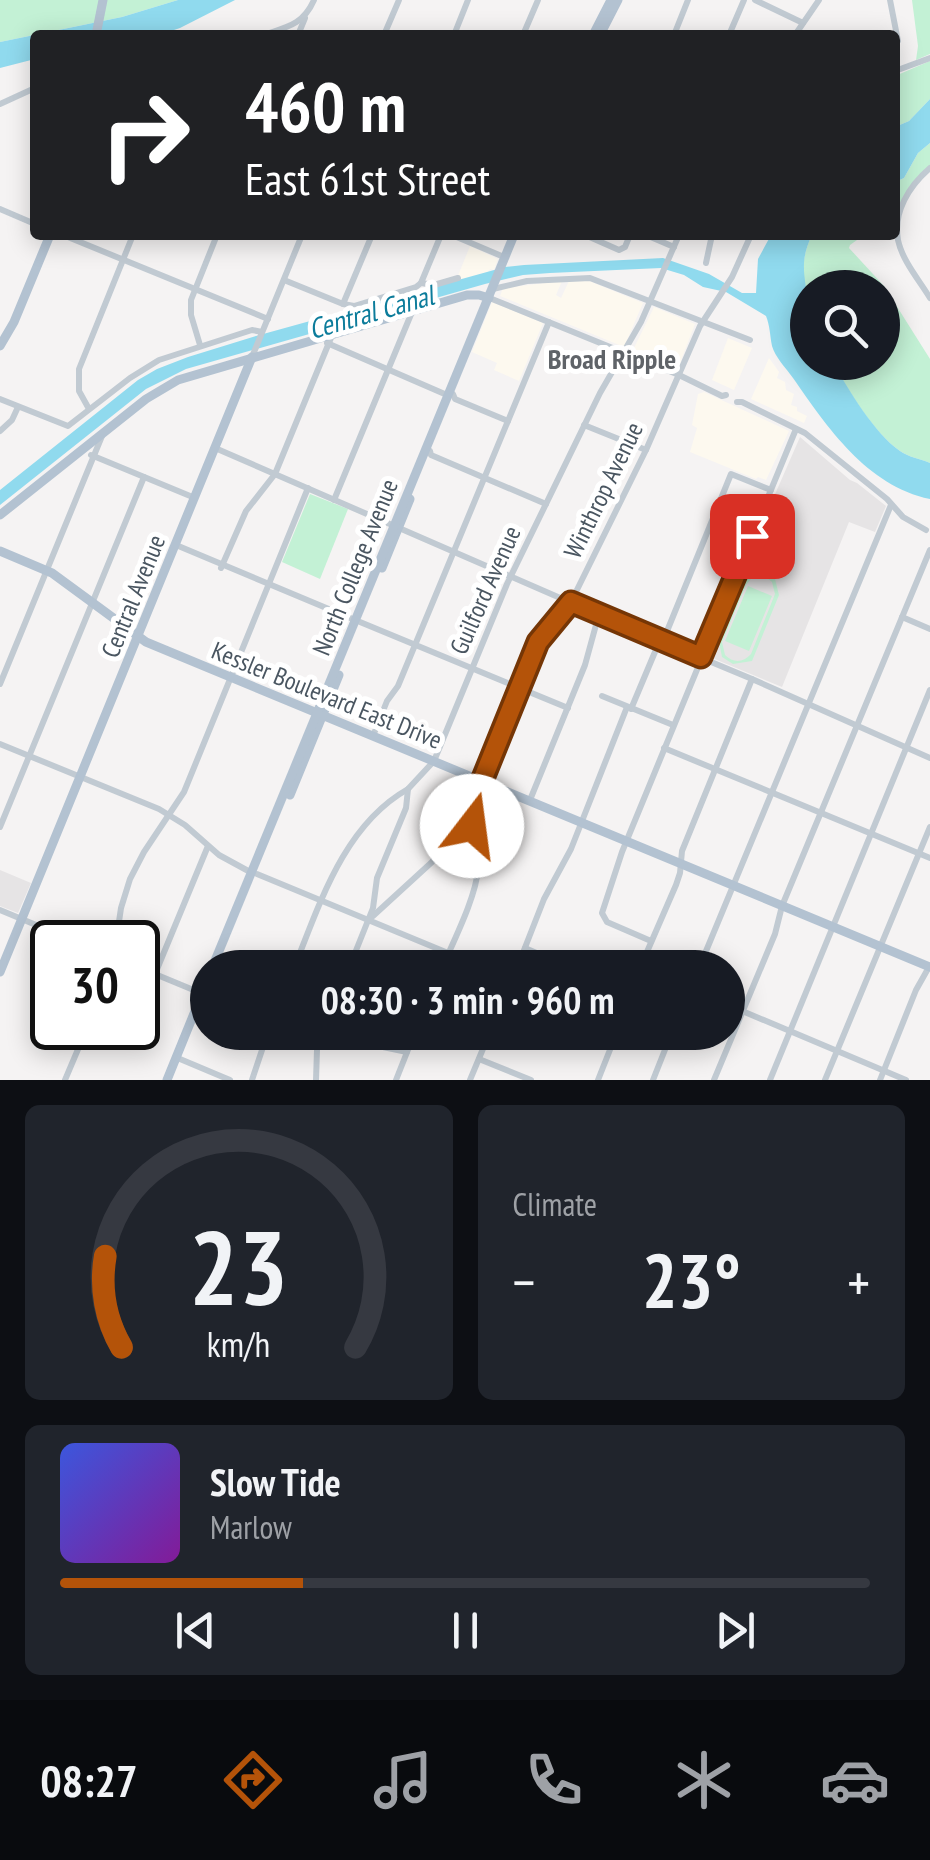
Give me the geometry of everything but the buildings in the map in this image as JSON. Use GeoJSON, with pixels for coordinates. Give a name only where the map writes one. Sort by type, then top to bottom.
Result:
{"type":"FeatureCollection","features":[{"type":"Feature","properties":{"kind":"main road"},"geometry":{"type":"LineString","coordinates":[[97,30],[102,0]]}},
{"type":"Feature","properties":{"kind":"main road"},"geometry":{"type":"LineString","coordinates":[[599,30],[614,0]]}},
{"type":"Feature","properties":{"kind":"main road"},"geometry":{"type":"LineString","coordinates":[[0,346],[48,240]]}},
{"type":"Feature","properties":{"kind":"main road","name":"North College Avenue"},"geometry":{"type":"LineString","coordinates":[[396,526],[429,454],[512,240]]}},
{"type":"Feature","properties":{"kind":"main road"},"geometry":{"type":"LineString","coordinates":[[0,515],[166,386],[254,354],[316,338],[331,338],[467,295],[491,293]]}},
{"type":"Feature","properties":{"kind":"main road","name":"Central Avenue"},"geometry":{"type":"LineString","coordinates":[[0,972],[254,354]]}},
{"type":"Feature","properties":{"kind":"main road","name":"North College Avenue"},"geometry":{"type":"LineString","coordinates":[[222,950],[451,397]]}},
{"type":"Feature","properties":{"kind":"main road","name":"Kessler Boulevard East Drive"},"geometry":{"type":"LineString","coordinates":[[0,551],[47,570],[138,637],[930,966]]}},
{"type":"Feature","properties":{"kind":"main road"},"geometry":{"type":"LineString","coordinates":[[169,1080],[190,1032]]}},
{"type":"Feature","properties":{"kind":"main road"},"geometry":{"type":"LineString","coordinates":[[169,1080],[190,1034]]}},
{"type":"Feature","properties":{"kind":"street"},"geometry":{"type":"LineString","coordinates":[[300,30],[314,0]]}},
{"type":"Feature","properties":{"kind":"street"},"geometry":{"type":"LineString","coordinates":[[386,30],[398,0]]}},
{"type":"Feature","properties":{"kind":"street"},"geometry":{"type":"LineString","coordinates":[[456,30],[468,0]]}},
{"type":"Feature","properties":{"kind":"street"},"geometry":{"type":"LineString","coordinates":[[525,30],[538,0]]}},
{"type":"Feature","properties":{"kind":"street"},"geometry":{"type":"LineString","coordinates":[[676,30],[688,0]]}},
{"type":"Feature","properties":{"kind":"street"},"geometry":{"type":"LineString","coordinates":[[732,30],[744,0]]}},
{"type":"Feature","properties":{"kind":"street"},"geometry":{"type":"LineString","coordinates":[[754,0],[803,22]]}},
{"type":"Feature","properties":{"kind":"street"},"geometry":{"type":"LineString","coordinates":[[798,30],[820,0]]}},
{"type":"Feature","properties":{"kind":"street"},"geometry":{"type":"LineString","coordinates":[[890,0],[894,30]]}},
{"type":"Feature","properties":{"kind":"street"},"geometry":{"type":"LineString","coordinates":[[276,30],[302,19],[310,9]]}},
{"type":"Feature","properties":{"kind":"street"},"geometry":{"type":"LineString","coordinates":[[289,25],[296,30]]}},
{"type":"Feature","properties":{"kind":"street"},"geometry":{"type":"LineString","coordinates":[[900,70],[930,58]]}},
{"type":"Feature","properties":{"kind":"street"},"geometry":{"type":"LineString","coordinates":[[0,104],[30,90]]}},
{"type":"Feature","properties":{"kind":"street"},"geometry":{"type":"LineString","coordinates":[[900,222],[904,198],[930,168]]}},
{"type":"Feature","properties":{"kind":"street"},"geometry":{"type":"LineString","coordinates":[[0,209],[30,222]]}},
{"type":"Feature","properties":{"kind":"street"},"geometry":{"type":"LineString","coordinates":[[74,240],[268,319]]}},
{"type":"Feature","properties":{"kind":"street"},"geometry":{"type":"LineString","coordinates":[[89,409],[80,390],[79,368],[131,240]]}},
{"type":"Feature","properties":{"kind":"street"},"geometry":{"type":"LineString","coordinates":[[200,346],[190,310],[194,289],[215,240]]}},
{"type":"Feature","properties":{"kind":"street","name":"Central Avenue"},"geometry":{"type":"LineString","coordinates":[[254,354],[300,240]]}},
{"type":"Feature","properties":{"kind":"street"},"geometry":{"type":"LineString","coordinates":[[344,304],[370,240]]}},
{"type":"Feature","properties":{"kind":"street"},"geometry":{"type":"LineString","coordinates":[[284,280],[354,306],[416,287],[439,240]]}},
{"type":"Feature","properties":{"kind":"street"},"geometry":{"type":"LineString","coordinates":[[462,240],[502,261]]}},
{"type":"Feature","properties":{"kind":"street"},"geometry":{"type":"LineString","coordinates":[[595,240],[622,250],[627,240]]}},
{"type":"Feature","properties":{"kind":"street"},"geometry":{"type":"LineString","coordinates":[[658,240],[674,247]]}},
{"type":"Feature","properties":{"kind":"street","name":"Guilford Avenue"},"geometry":{"type":"LineString","coordinates":[[356,950],[374,906],[377,878],[406,808],[408,789],[434,761],[510,576],[600,393],[625,352],[677,240]]}},
{"type":"Feature","properties":{"kind":"street"},"geometry":{"type":"LineString","coordinates":[[706,263],[710,240]]}},
{"type":"Feature","properties":{"kind":"street","name":"Winthrop Avenue"},"geometry":{"type":"LineString","coordinates":[[368,920],[432,862],[473,803],[538,642],[571,602],[646,450],[702,320],[729,282],[749,240]]}},
{"type":"Feature","properties":{"kind":"street"},"geometry":{"type":"LineString","coordinates":[[900,240],[904,256],[930,298]]}},
{"type":"Feature","properties":{"kind":"street"},"geometry":{"type":"LineString","coordinates":[[421,282],[434,285],[458,278]]}},
{"type":"Feature","properties":{"kind":"street"},"geometry":{"type":"LineString","coordinates":[[491,293],[536,280],[590,278],[750,340]]}},
{"type":"Feature","properties":{"kind":"street"},"geometry":{"type":"LineString","coordinates":[[491,293],[549,322],[704,383],[796,429],[928,531]]}},
{"type":"Feature","properties":{"kind":"street"},"geometry":{"type":"LineString","coordinates":[[334,500],[412,311]]}},
{"type":"Feature","properties":{"kind":"street"},"geometry":{"type":"LineString","coordinates":[[373,736],[398,686],[549,322]]}},
{"type":"Feature","properties":{"kind":"street"},"geometry":{"type":"LineString","coordinates":[[0,400],[68,426],[148,366],[252,330],[262,333]]}},
{"type":"Feature","properties":{"kind":"street"},"geometry":{"type":"LineString","coordinates":[[222,567],[246,511],[276,474],[331,338],[388,370],[508,421]]}},
{"type":"Feature","properties":{"kind":"street"},"geometry":{"type":"LineString","coordinates":[[0,431],[18,407]]}},
{"type":"Feature","properties":{"kind":"street"},"geometry":{"type":"LineString","coordinates":[[584,425],[646,450]]}},
{"type":"Feature","properties":{"kind":"street"},"geometry":{"type":"LineString","coordinates":[[651,941],[606,922],[602,912],[626,840],[796,429]]}},
{"type":"Feature","properties":{"kind":"street"},"geometry":{"type":"LineString","coordinates":[[0,684],[104,432]]}},
{"type":"Feature","properties":{"kind":"street"},"geometry":{"type":"LineString","coordinates":[[215,448],[930,758]]}},
{"type":"Feature","properties":{"kind":"street"},"geometry":{"type":"LineString","coordinates":[[80,451],[195,498]]}},
{"type":"Feature","properties":{"kind":"street"},"geometry":{"type":"LineString","coordinates":[[429,454],[546,504]]}},
{"type":"Feature","properties":{"kind":"street"},"geometry":{"type":"LineString","coordinates":[[530,950],[525,948],[544,898],[568,854],[731,474],[771,490]]}},
{"type":"Feature","properties":{"kind":"street"},"geometry":{"type":"LineString","coordinates":[[0,828],[144,477]]}},
{"type":"Feature","properties":{"kind":"street"},"geometry":{"type":"LineString","coordinates":[[119,920],[130,879],[184,792],[308,488]]}},
{"type":"Feature","properties":{"kind":"street"},"geometry":{"type":"LineString","coordinates":[[706,950],[891,505]]}},
{"type":"Feature","properties":{"kind":"street"},"geometry":{"type":"LineString","coordinates":[[176,545],[568,708]]}},
{"type":"Feature","properties":{"kind":"street"},"geometry":{"type":"LineString","coordinates":[[745,1007],[775,934],[782,906],[930,550]]}},
{"type":"Feature","properties":{"kind":"street"},"geometry":{"type":"LineString","coordinates":[[530,800],[586,665],[599,614]]}},
{"type":"Feature","properties":{"kind":"street"},"geometry":{"type":"LineString","coordinates":[[902,617],[930,628]]}},
{"type":"Feature","properties":{"kind":"street"},"geometry":{"type":"LineString","coordinates":[[647,950],[675,889],[681,853],[752,678]]}},
{"type":"Feature","properties":{"kind":"street"},"geometry":{"type":"LineString","coordinates":[[770,1080],[930,690]]}},
{"type":"Feature","properties":{"kind":"street"},"geometry":{"type":"LineString","coordinates":[[602,696],[673,725]]}},
{"type":"Feature","properties":{"kind":"street"},"geometry":{"type":"LineString","coordinates":[[0,744],[170,815],[231,864],[441,950]]}},
{"type":"Feature","properties":{"kind":"street"},"geometry":{"type":"LineString","coordinates":[[664,748],[930,858]]}},
{"type":"Feature","properties":{"kind":"street"},"geometry":{"type":"LineString","coordinates":[[301,950],[335,871],[359,833],[389,800],[408,789]]}},
{"type":"Feature","properties":{"kind":"street"},"geometry":{"type":"LineString","coordinates":[[449,950],[477,877],[473,803]]}},
{"type":"Feature","properties":{"kind":"street"},"geometry":{"type":"LineString","coordinates":[[825,1080],[930,827]]}},
{"type":"Feature","properties":{"kind":"street"},"geometry":{"type":"LineString","coordinates":[[160,960],[208,846]]}},
{"type":"Feature","properties":{"kind":"street"},"geometry":{"type":"LineString","coordinates":[[0,910],[30,923]]}},
{"type":"Feature","properties":{"kind":"street"},"geometry":{"type":"LineString","coordinates":[[880,1080],[916,990],[930,966]]}},
{"type":"Feature","properties":{"kind":"street"},"geometry":{"type":"LineString","coordinates":[[160,976],[190,989]]}},
{"type":"Feature","properties":{"kind":"street"},"geometry":{"type":"LineString","coordinates":[[745,1013],[906,1080]]}},
{"type":"Feature","properties":{"kind":"street"},"geometry":{"type":"LineString","coordinates":[[65,1080],[78,1050]]}},
{"type":"Feature","properties":{"kind":"street"},"geometry":{"type":"LineString","coordinates":[[252,1080],[262,1050]]}},
{"type":"Feature","properties":{"kind":"street"},"geometry":{"type":"LineString","coordinates":[[316,1080],[317,1050]]}},
{"type":"Feature","properties":{"kind":"street"},"geometry":{"type":"LineString","coordinates":[[396,1080],[407,1052],[397,1050]]}},
{"type":"Feature","properties":{"kind":"street"},"geometry":{"type":"LineString","coordinates":[[470,1080],[482,1050]]}},
{"type":"Feature","properties":{"kind":"street"},"geometry":{"type":"LineString","coordinates":[[598,1080],[611,1050]]}},
{"type":"Feature","properties":{"kind":"street"},"geometry":{"type":"LineString","coordinates":[[650,1080],[664,1050]]}},
{"type":"Feature","properties":{"kind":"street"},"geometry":{"type":"LineString","coordinates":[[714,1080],[727,1050]]}},
{"type":"Feature","properties":{"kind":"street"},"geometry":{"type":"LineString","coordinates":[[479,1058],[530,1080]]}},
{"type":"Feature","properties":{"kind":"street"},"geometry":{"type":"LineString","coordinates":[[180,1059],[230,1080]]}},
{"type":"Feature","properties":{"kind":"shaded area"},"geometry":{"type":"Polygon","coordinates":[[[470,246],[498,259],[494,270],[462,280],[457,278],[470,246]]]}},
{"type":"Feature","properties":{"kind":"shaded area"},"geometry":{"type":"Polygon","coordinates":[[[562,281],[556,295],[561,298],[569,281],[589,281],[643,303],[624,347],[500,296],[503,288],[562,281]]]}},
{"type":"Feature","properties":{"kind":"shaded area"},"geometry":{"type":"Polygon","coordinates":[[[492,302],[543,323],[519,381],[494,370],[497,363],[472,352],[492,302]]]}},
{"type":"Feature","properties":{"kind":"shaded area"},"geometry":{"type":"Polygon","coordinates":[[[654,307],[695,324],[678,368],[633,350],[654,307]]]}},
{"type":"Feature","properties":{"kind":"shaded area"},"geometry":{"type":"Polygon","coordinates":[[[728,338],[752,348],[734,390],[712,380],[728,338]]]}},
{"type":"Feature","properties":{"kind":"shaded area"},"geometry":{"type":"Polygon","coordinates":[[[769,358],[779,372],[777,378],[794,394],[791,405],[807,416],[804,423],[751,399],[769,358]]]}},
{"type":"Feature","properties":{"kind":"shaded area"},"geometry":{"type":"Polygon","coordinates":[[[704,392],[789,431],[766,480],[690,452],[697,428],[692,425],[698,394],[704,392]]]}},
{"type":"Feature","properties":{"kind":"shaded area"},"geometry":{"type":"Polygon","coordinates":[[[800,437],[886,506],[875,532],[849,522],[782,687],[705,655],[800,437]]]}},
{"type":"Feature","properties":{"kind":"shaded area"},"geometry":{"type":"Polygon","coordinates":[[[0,870],[31,883],[18,913],[0,906],[0,870]]]}},
{"type":"Feature","properties":{"kind":"green space"},"geometry":{"type":"Polygon","coordinates":[[[0,0],[178,0],[59,30],[30,30],[30,36],[0,42],[0,0]]]}},
{"type":"Feature","properties":{"kind":"green space"},"geometry":{"type":"Polygon","coordinates":[[[912,0],[930,0],[930,54],[916,60],[918,46],[912,0]]]}},
{"type":"Feature","properties":{"kind":"green space"},"geometry":{"type":"Polygon","coordinates":[[[930,61],[930,99],[900,125],[900,74],[930,61]]]}},
{"type":"Feature","properties":{"kind":"green space"},"geometry":{"type":"Polygon","coordinates":[[[930,143],[930,165],[900,203],[900,180],[930,143]]]}},
{"type":"Feature","properties":{"kind":"green space"},"geometry":{"type":"Polygon","coordinates":[[[810,240],[857,240],[849,248],[869,270],[803,270],[810,240]]]}},
{"type":"Feature","properties":{"kind":"green space"},"geometry":{"type":"Polygon","coordinates":[[[900,311],[930,359],[930,463],[903,453],[890,443],[843,380],[900,380],[900,311]]]}},
{"type":"Feature","properties":{"kind":"green space"},"geometry":{"type":"Polygon","coordinates":[[[310,494],[348,509],[320,579],[282,562],[310,494]]]}},
{"type":"Feature","properties":{"kind":"green space"},"geometry":{"type":"Polygon","coordinates":[[[761,572],[775,579],[779,595],[752,661],[733,664],[722,657],[719,642],[744,581],[761,572]],[[758,576],[746,585],[722,642],[725,655],[731,659],[738,661],[751,654],[775,594],[766,577],[758,576]]]}},
{"type":"Feature","properties":{"kind":"green space"},"geometry":{"type":"Polygon","coordinates":[[[748,586],[772,596],[749,651],[725,641],[748,586]]]}},
{"type":"Feature","properties":{"kind":"water"},"geometry":{"type":"Polygon","coordinates":[[[178,0],[235,0],[174,30],[59,30],[178,0]]]}},
{"type":"Feature","properties":{"kind":"water"},"geometry":{"type":"Polygon","coordinates":[[[30,36],[30,60],[0,68],[0,42],[30,36]]]}},
{"type":"Feature","properties":{"kind":"water"},"geometry":{"type":"Polygon","coordinates":[[[930,99],[930,143],[900,180],[900,125],[930,99]]]}},
{"type":"Feature","properties":{"kind":"water","name":"Central Canal"},"geometry":{"type":"Polygon","coordinates":[[[768,240],[810,240],[805,270],[790,270],[790,374],[772,346],[766,316],[726,292],[703,287],[684,275],[661,268],[523,275],[186,369],[146,389],[0,505],[0,490],[138,380],[188,357],[256,336],[524,265],[663,258],[709,274],[742,293],[756,293],[758,259],[768,240]]]}},
{"type":"Feature","properties":{"kind":"water"},"geometry":{"type":"Polygon","coordinates":[[[794,380],[844,380],[890,443],[903,453],[930,463],[930,499],[887,482],[868,468],[820,416],[794,380]]]}},
{"type":"Feature","properties":{"kind":"district","name":"Broad Ripple"},"geometry":{"type":"Point","coordinates":[612,359]}},
{"type":"Feature","properties":{"kind":"route"},"geometry":{"type":"LineString","coordinates":[[472,826],[473,803],[538,642],[571,602],[701,657],[752,536]]}}]}
